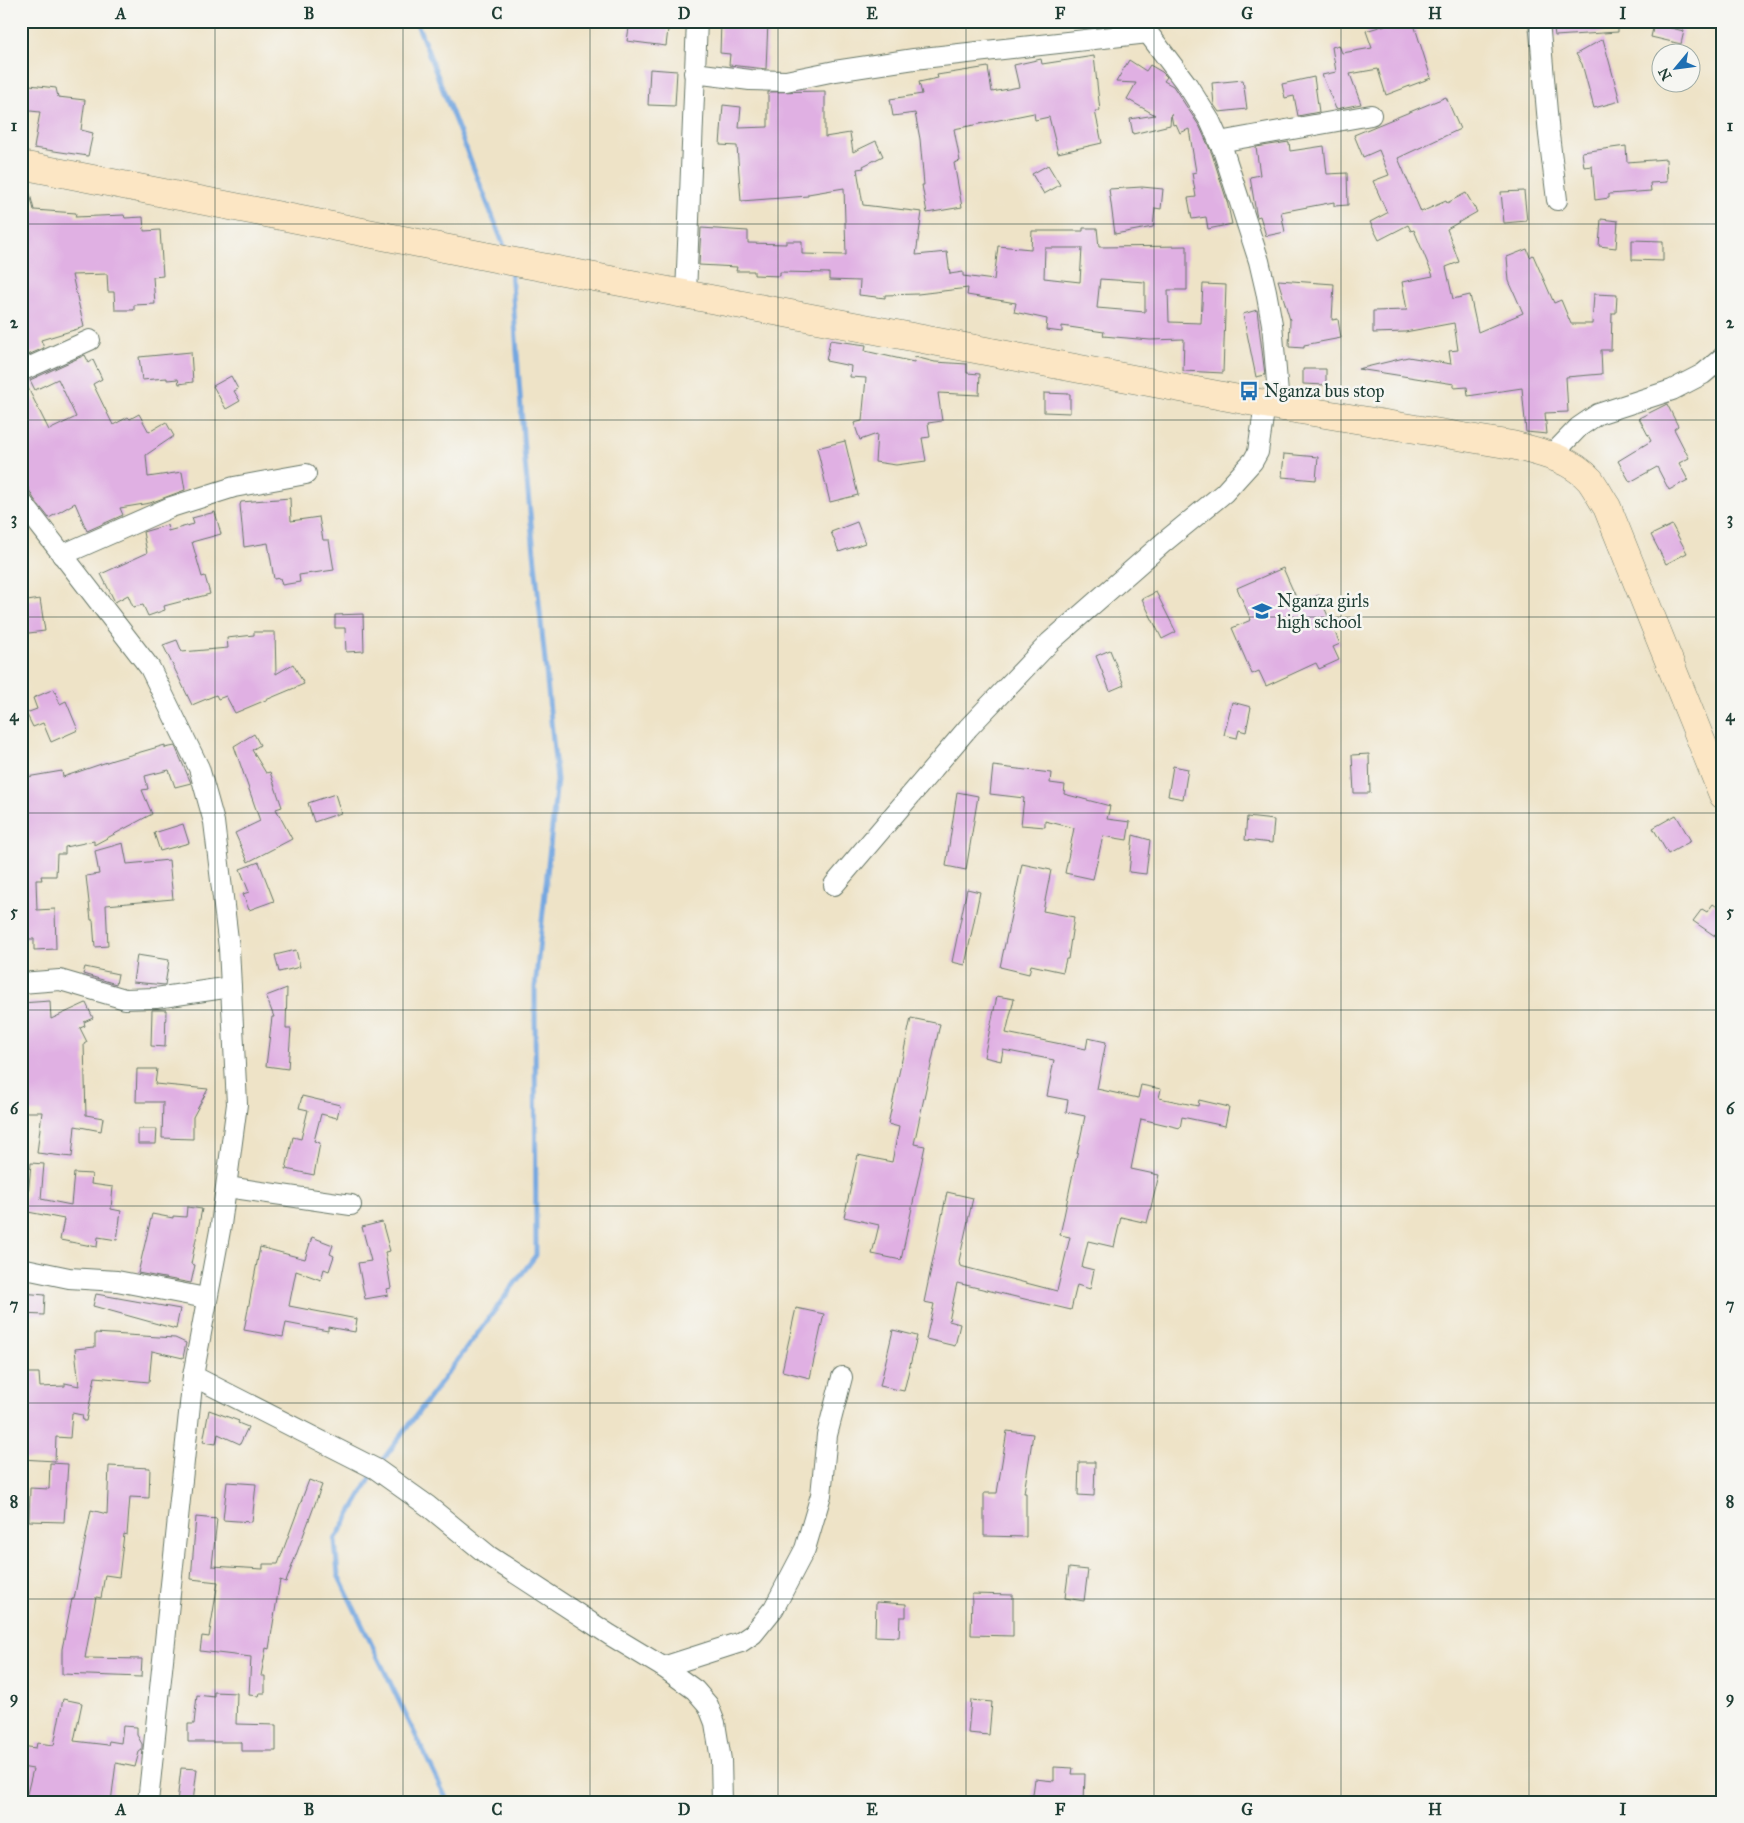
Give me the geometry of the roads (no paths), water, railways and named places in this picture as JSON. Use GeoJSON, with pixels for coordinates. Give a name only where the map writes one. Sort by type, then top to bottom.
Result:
{"type":"FeatureCollection","features":[{"type":"Feature","properties":{"kind":"main road"},"geometry":{"type":"LineString","coordinates":[[21,165],[177,198],[1272,405],[1512,445],[1551,456],[1574,467],[1590,480],[1607,507],[1723,795]]}},
{"type":"Feature","properties":{"kind":"street"},"geometry":{"type":"LineString","coordinates":[[686,294],[697,21]]}},
{"type":"Feature","properties":{"kind":"street"},"geometry":{"type":"LineString","coordinates":[[1539,21],[1557,200]]}},
{"type":"Feature","properties":{"kind":"street"},"geometry":{"type":"LineString","coordinates":[[694,73],[750,80],[786,81],[834,71],[1146,27],[1188,86],[1210,121],[1219,142],[1259,261],[1272,324],[1272,405],[1258,452],[1253,461],[1224,493],[1162,543],[1050,642],[968,728],[834,885]]}},
{"type":"Feature","properties":{"kind":"street"},"geometry":{"type":"LineString","coordinates":[[1219,142],[1371,115]]}},
{"type":"Feature","properties":{"kind":"street"},"geometry":{"type":"LineString","coordinates":[[21,371],[90,340]]}},
{"type":"Feature","properties":{"kind":"street"},"geometry":{"type":"LineString","coordinates":[[1551,456],[1579,427],[1598,414],[1672,390],[1703,374],[1723,357]]}},
{"type":"Feature","properties":{"kind":"street"},"geometry":{"type":"LineString","coordinates":[[62,555],[171,507],[234,487],[306,474]]}},
{"type":"Feature","properties":{"kind":"street"},"geometry":{"type":"LineString","coordinates":[[21,501],[150,668],[199,768],[214,822],[229,948],[238,1104],[227,1187],[193,1376],[148,1802]]}},
{"type":"Feature","properties":{"kind":"street"},"geometry":{"type":"LineString","coordinates":[[21,983],[60,980],[125,1000],[156,998],[231,987]]}},
{"type":"Feature","properties":{"kind":"street"},"geometry":{"type":"LineString","coordinates":[[227,1187],[351,1205]]}},
{"type":"Feature","properties":{"kind":"street"},"geometry":{"type":"LineString","coordinates":[[21,1268],[69,1278],[117,1281],[206,1298]]}},
{"type":"Feature","properties":{"kind":"street"},"geometry":{"type":"LineString","coordinates":[[193,1376],[287,1426],[376,1469],[428,1506],[489,1556],[610,1635],[663,1667],[695,1690],[708,1705],[715,1723],[722,1760],[722,1802]]}},
{"type":"Feature","properties":{"kind":"street"},"geometry":{"type":"LineString","coordinates":[[663,1667],[741,1642],[753,1634],[774,1608],[805,1549],[822,1495],[827,1435],[842,1378]]}},
{"type":"Feature","properties":{"kind":"waterway"},"geometry":{"type":"LineString","coordinates":[[416,21],[506,251]]}},
{"type":"Feature","properties":{"kind":"waterway"},"geometry":{"type":"LineString","coordinates":[[379,1465],[536,1255],[535,987],[557,780],[525,463],[511,269]]}},
{"type":"Feature","properties":{"kind":"waterway"},"geometry":{"type":"LineString","coordinates":[[374,1472],[335,1540],[338,1575],[448,1802]]}},
{"type":"Feature","properties":{"kind":"place","name":"Nganza bus stop"},"geometry":{"type":"Point","coordinates":[1249,391]}},
{"type":"Feature","properties":{"kind":"place","name":"Nganza girls high school"},"geometry":{"type":"Point","coordinates":[1262,611]}}]}
